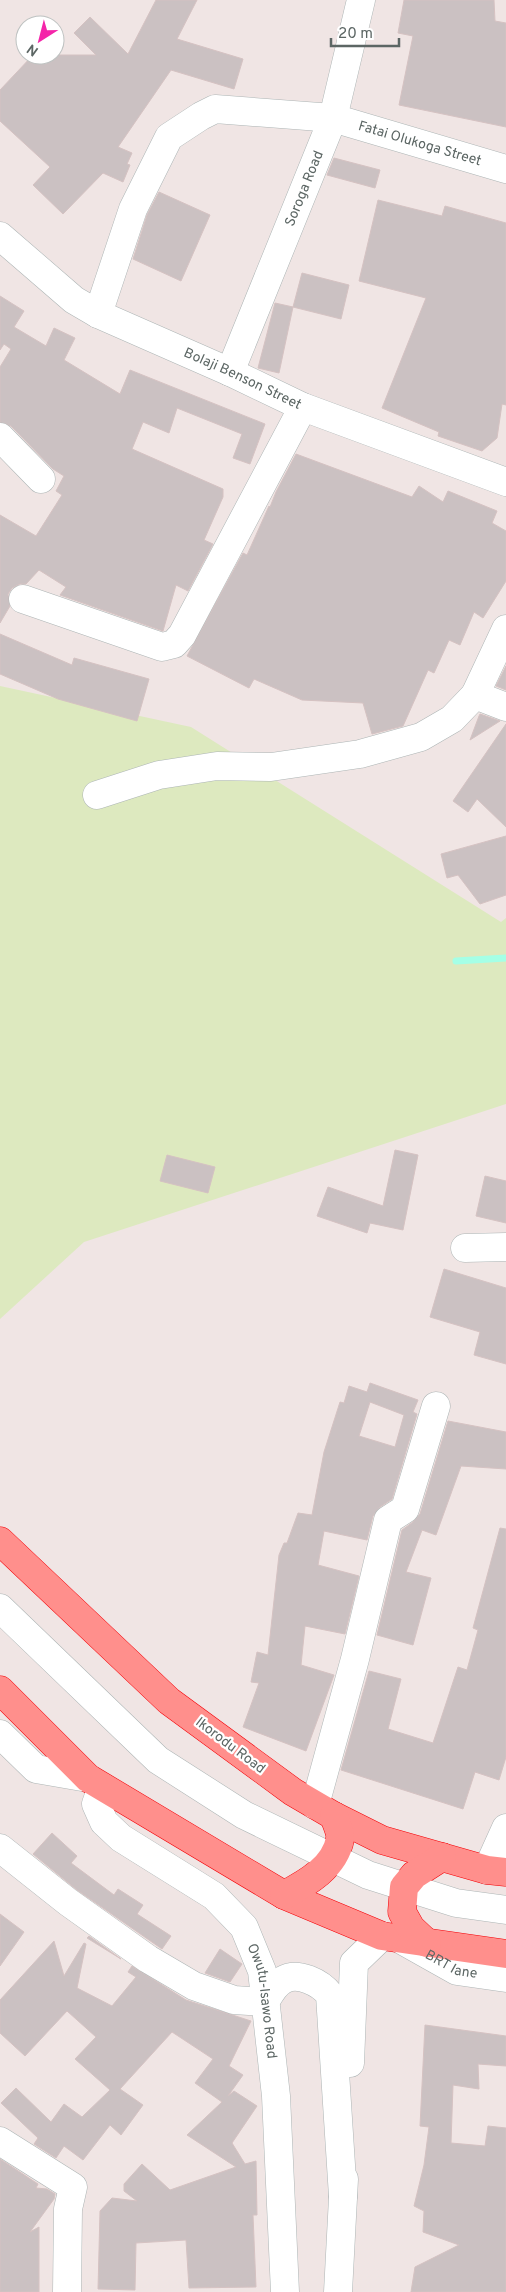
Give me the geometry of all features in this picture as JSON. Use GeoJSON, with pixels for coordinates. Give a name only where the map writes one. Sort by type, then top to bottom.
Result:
{"type":"FeatureCollection","features":[{"type":"Feature","properties":{"kind":"highway","name":"Ikorodu Road"},"geometry":{"type":"LineString","coordinates":[[0,1541],[169,1700],[286,1787],[325,1811],[382,1840],[442,1858],[497,1871]]}},
{"type":"Feature","properties":{"kind":"highway"},"geometry":{"type":"LineString","coordinates":[[0,1690],[95,1783],[284,1895],[391,1937],[506,1954]]}},
{"type":"Feature","properties":{"kind":"highway"},"geometry":{"type":"LineString","coordinates":[[284,1895],[307,1884],[320,1873],[332,1858],[340,1838],[325,1811]]}},
{"type":"Feature","properties":{"kind":"highway"},"geometry":{"type":"LineString","coordinates":[[427,1943],[411,1928],[402,1912],[404,1887],[414,1875],[442,1858]]}},
{"type":"Feature","properties":{"kind":"street","name":"Soroga Road"},"geometry":{"type":"LineString","coordinates":[[230,372],[333,118],[361,0]]}},
{"type":"Feature","properties":{"kind":"street","name":"Fatai Olukoga Street"},"geometry":{"type":"LineString","coordinates":[[98,314],[133,208],[169,137],[215,109],[333,118],[506,169]]}},
{"type":"Feature","properties":{"kind":"street","name":"Bolaji Benson Street"},"geometry":{"type":"LineString","coordinates":[[0,236],[74,300],[98,314],[230,372],[303,407],[506,482]]}},
{"type":"Feature","properties":{"kind":"street"},"geometry":{"type":"LineString","coordinates":[[23,599],[162,647],[174,644],[182,635],[303,407]]}},
{"type":"Feature","properties":{"kind":"street"},"geometry":{"type":"LineString","coordinates":[[0,437],[41,479]]}},
{"type":"Feature","properties":{"kind":"street"},"geometry":{"type":"LineString","coordinates":[[97,795],[160,775],[217,766],[271,767],[360,754],[421,737],[452,719],[476,695],[506,629]]}},
{"type":"Feature","properties":{"kind":"street"},"geometry":{"type":"LineString","coordinates":[[476,695],[506,706]]}},
{"type":"Feature","properties":{"kind":"street"},"geometry":{"type":"LineString","coordinates":[[465,1248],[506,1247]]}},
{"type":"Feature","properties":{"kind":"street"},"geometry":{"type":"LineString","coordinates":[[325,1811],[355,1659],[388,1520],[405,1509],[436,1406]]}},
{"type":"Feature","properties":{"kind":"street"},"geometry":{"type":"LineString","coordinates":[[0,1608],[158,1760],[244,1815],[368,1875],[456,1903],[506,1910]]}},
{"type":"Feature","properties":{"kind":"street"},"geometry":{"type":"LineString","coordinates":[[0,1734],[36,1769],[95,1783]]}},
{"type":"Feature","properties":{"kind":"street","name":"Owutu-Isawo Road"},"geometry":{"type":"LineString","coordinates":[[95,1783],[96,1804],[104,1822],[121,1838],[214,1896],[244,1927],[262,1971],[276,2096],[285,2292]]}},
{"type":"Feature","properties":{"kind":"street"},"geometry":{"type":"LineString","coordinates":[[497,1871],[506,1828]]}},
{"type":"Feature","properties":{"kind":"street"},"geometry":{"type":"LineString","coordinates":[[0,1848],[68,1902],[148,1959],[194,1986],[234,2000],[265,2002],[276,1985],[285,1978],[302,1978],[324,1988],[330,1995],[343,2196]]}},
{"type":"Feature","properties":{"kind":"street"},"geometry":{"type":"LineString","coordinates":[[338,2292],[354,1963],[391,1937]]}},
{"type":"Feature","properties":{"kind":"street","name":"BRT lane"},"geometry":{"type":"LineString","coordinates":[[391,1937],[457,1971],[506,1978]]}},
{"type":"Feature","properties":{"kind":"street"},"geometry":{"type":"LineString","coordinates":[[0,2141],[73,2186],[68,2209],[67,2292]]}},
{"type":"Feature","properties":{"kind":"green space"},"geometry":{"type":"Polygon","coordinates":[[[0,686],[191,727],[501,922],[506,918],[506,1104],[84,1242],[0,1319],[0,686]]]}},
{"type":"Feature","properties":{"kind":"building"},"geometry":{"type":"Polygon","coordinates":[[[156,0],[197,0],[177,39],[243,59],[234,89],[171,70],[118,147],[132,153],[127,164],[130,165],[123,182],[103,173],[63,214],[33,185],[50,167],[0,121],[0,90],[24,65],[65,65],[65,55],[96,55],[74,33],[90,17],[128,54],[156,0]]]}},
{"type":"Feature","properties":{"kind":"building"},"geometry":{"type":"Polygon","coordinates":[[[404,0],[494,0],[495,21],[506,23],[506,127],[399,105],[413,36],[398,33],[404,0]]]}},
{"type":"Feature","properties":{"kind":"building"},"geometry":{"type":"Polygon","coordinates":[[[334,158],[380,170],[375,188],[327,175],[334,158]]]}},
{"type":"Feature","properties":{"kind":"building"},"geometry":{"type":"Polygon","coordinates":[[[159,192],[210,215],[181,281],[133,259],[147,215],[159,192]]]}},
{"type":"Feature","properties":{"kind":"building"},"geometry":{"type":"Polygon","coordinates":[[[378,200],[442,216],[445,206],[506,223],[506,405],[502,404],[497,438],[482,451],[438,436],[439,432],[382,408],[426,298],[359,281],[378,200]]]}},
{"type":"Feature","properties":{"kind":"building"},"geometry":{"type":"Polygon","coordinates":[[[302,273],[349,285],[341,319],[293,307],[302,273]]]}},
{"type":"Feature","properties":{"kind":"building"},"geometry":{"type":"Polygon","coordinates":[[[0,296],[24,311],[14,327],[46,346],[54,328],[75,338],[64,360],[120,394],[130,370],[265,424],[250,464],[233,458],[242,434],[177,408],[169,433],[143,422],[132,449],[223,489],[223,497],[204,540],[213,544],[188,591],[176,585],[163,631],[60,595],[66,587],[39,570],[26,584],[20,584],[12,588],[8,594],[10,606],[0,623],[0,515],[36,536],[62,495],[56,491],[64,476],[53,469],[11,426],[0,422],[0,367],[11,349],[4,344],[0,350],[0,296]]]}},
{"type":"Feature","properties":{"kind":"building"},"geometry":{"type":"Polygon","coordinates":[[[275,303],[293,307],[279,373],[258,368],[275,303]]]}},
{"type":"Feature","properties":{"kind":"building"},"geometry":{"type":"Polygon","coordinates":[[[296,454],[412,497],[419,486],[443,502],[448,491],[497,511],[492,523],[506,531],[506,581],[483,618],[474,612],[460,645],[449,640],[434,673],[428,670],[403,726],[372,734],[363,703],[302,700],[254,679],[249,688],[187,656],[243,553],[247,555],[269,506],[296,454]]]}},
{"type":"Feature","properties":{"kind":"building"},"geometry":{"type":"Polygon","coordinates":[[[0,634],[72,665],[74,658],[149,679],[137,721],[58,699],[0,674],[0,634]]]}},
{"type":"Feature","properties":{"kind":"building"},"geometry":{"type":"Polygon","coordinates":[[[506,666],[506,690],[496,686],[506,666]]]}},
{"type":"Feature","properties":{"kind":"building"},"geometry":{"type":"Polygon","coordinates":[[[480,714],[500,721],[470,740],[479,716],[480,714]]]}},
{"type":"Feature","properties":{"kind":"building"},"geometry":{"type":"Polygon","coordinates":[[[506,724],[506,827],[477,799],[468,812],[453,801],[506,724]]]}},
{"type":"Feature","properties":{"kind":"building"},"geometry":{"type":"Polygon","coordinates":[[[506,836],[506,895],[480,904],[458,875],[447,878],[441,854],[506,836]]]}},
{"type":"Feature","properties":{"kind":"building"},"geometry":{"type":"Polygon","coordinates":[[[395,1150],[418,1155],[403,1230],[370,1223],[367,1233],[317,1216],[328,1187],[383,1206],[395,1150]]]}},
{"type":"Feature","properties":{"kind":"building"},"geometry":{"type":"Polygon","coordinates":[[[167,1155],[215,1167],[208,1193],[160,1181],[167,1155]]]}},
{"type":"Feature","properties":{"kind":"building"},"geometry":{"type":"Polygon","coordinates":[[[485,1176],[506,1181],[506,1223],[476,1216],[485,1176]]]}},
{"type":"Feature","properties":{"kind":"building"},"geometry":{"type":"Polygon","coordinates":[[[444,1269],[506,1288],[506,1364],[474,1355],[480,1332],[430,1317],[444,1269]]]}},
{"type":"Feature","properties":{"kind":"building"},"geometry":{"type":"Polygon","coordinates":[[[370,1383],[418,1400],[413,1412],[417,1414],[392,1499],[380,1507],[373,1516],[367,1540],[324,1531],[318,1565],[359,1576],[345,1634],[305,1626],[301,1665],[334,1675],[306,1751],[243,1727],[259,1683],[251,1682],[257,1652],[268,1655],[279,1555],[284,1543],[287,1543],[298,1513],[312,1515],[324,1452],[340,1402],[344,1403],[349,1386],[367,1392],[370,1383]],[[370,1402],[359,1436],[395,1447],[404,1415],[370,1402]]]}},
{"type":"Feature","properties":{"kind":"building"},"geometry":{"type":"Polygon","coordinates":[[[448,1421],[506,1432],[506,1469],[461,1466],[436,1535],[422,1530],[406,1572],[431,1578],[413,1645],[377,1635],[402,1530],[420,1514],[448,1421]]]}},
{"type":"Feature","properties":{"kind":"building"},"geometry":{"type":"Polygon","coordinates":[[[500,1528],[506,1529],[506,1757],[499,1780],[475,1772],[463,1809],[341,1770],[369,1671],[401,1679],[388,1729],[433,1743],[458,1667],[467,1670],[478,1630],[473,1628],[500,1528]]]}},
{"type":"Feature","properties":{"kind":"building"},"geometry":{"type":"Polygon","coordinates":[[[52,1833],[77,1856],[71,1863],[114,1895],[118,1889],[143,1905],[137,1914],[171,1936],[162,1949],[77,1890],[33,1854],[52,1833]]]}},
{"type":"Feature","properties":{"kind":"building"},"geometry":{"type":"Polygon","coordinates":[[[0,1914],[24,1932],[0,1966],[0,1914]]]}},
{"type":"Feature","properties":{"kind":"building"},"geometry":{"type":"Polygon","coordinates":[[[89,1936],[121,1959],[87,1938],[89,1936]]]}},
{"type":"Feature","properties":{"kind":"building"},"geometry":{"type":"Polygon","coordinates":[[[54,1941],[64,1976],[84,1943],[86,1944],[77,1988],[112,2006],[136,1977],[128,1972],[132,1966],[186,2000],[251,2021],[229,2066],[243,2075],[228,2096],[234,2091],[257,2106],[232,2143],[245,2164],[256,2161],[257,2215],[253,2215],[256,2287],[189,2288],[186,2240],[136,2243],[135,2290],[98,2289],[100,2211],[112,2198],[137,2201],[124,2191],[124,2184],[142,2164],[170,2190],[236,2167],[187,2135],[222,2102],[195,2083],[213,2059],[172,2032],[120,2089],[143,2105],[121,2135],[110,2125],[83,2160],[64,2146],[56,2158],[34,2144],[38,2138],[1,2103],[16,2088],[51,2122],[64,2104],[82,2117],[110,2090],[75,2059],[96,2037],[67,2011],[25,2056],[0,2033],[0,2000],[54,1941]]]}},
{"type":"Feature","properties":{"kind":"building"},"geometry":{"type":"Polygon","coordinates":[[[220,1949],[242,1964],[230,1982],[205,1973],[220,1949]]]}},
{"type":"Feature","properties":{"kind":"building"},"geometry":{"type":"Polygon","coordinates":[[[425,2025],[506,2036],[506,2066],[478,2064],[479,2089],[453,2085],[451,2143],[485,2146],[488,2126],[506,2128],[506,2292],[411,2292],[415,2267],[459,2245],[423,2232],[424,2211],[414,2206],[424,2165],[429,2127],[420,2126],[425,2025]]]}},
{"type":"Feature","properties":{"kind":"building"},"geometry":{"type":"Polygon","coordinates":[[[0,2159],[38,2184],[36,2188],[47,2189],[55,2194],[54,2199],[30,2232],[39,2227],[39,2292],[0,2292],[0,2159]]]}},
{"type":"Feature","properties":{"kind":"waterway"},"geometry":{"type":"LineString","coordinates":[[456,961],[506,958]]}}]}
